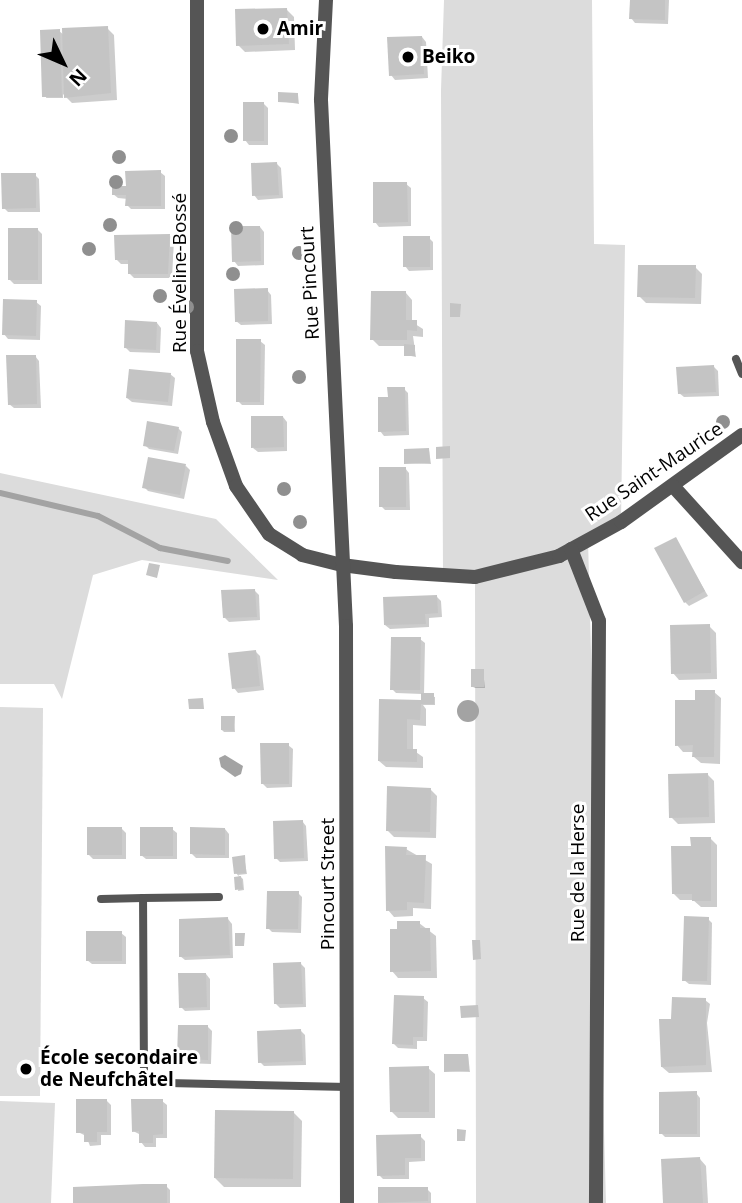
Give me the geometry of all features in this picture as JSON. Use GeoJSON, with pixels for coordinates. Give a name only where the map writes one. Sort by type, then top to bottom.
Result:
{"type":"FeatureCollection","features":[{"type":"Feature","properties":{"kind":"street","name":"Rue Éveline-Bossé"},"geometry":{"type":"LineString","coordinates":[[197,0],[197,351],[213,422],[236,486],[269,534],[302,555],[342,565]]}},
{"type":"Feature","properties":{"kind":"street","name":"Rue Pincourt"},"geometry":{"type":"LineString","coordinates":[[326,0],[321,92],[342,565]]}},
{"type":"Feature","properties":{"kind":"street","name":"Rue Saint-Maurice"},"geometry":{"type":"LineString","coordinates":[[342,565],[396,572],[475,577],[559,556],[621,522],[742,435]]}},
{"type":"Feature","properties":{"kind":"street"},"geometry":{"type":"LineString","coordinates":[[673,486],[742,562]]}},
{"type":"Feature","properties":{"kind":"street","name":"Rue de la Herse"},"geometry":{"type":"LineString","coordinates":[[571,549],[599,621],[596,1203]]}},
{"type":"Feature","properties":{"kind":"street","name":"Pincourt Street"},"geometry":{"type":"LineString","coordinates":[[342,565],[346,626],[347,1203]]}},
{"type":"Feature","properties":{"kind":"lane"},"geometry":{"type":"LineString","coordinates":[[736,359],[742,374]]}},
{"type":"Feature","properties":{"kind":"lane"},"geometry":{"type":"LineString","coordinates":[[101,899],[219,897]]}},
{"type":"Feature","properties":{"kind":"lane"},"geometry":{"type":"LineString","coordinates":[[143,898],[144,1082]]}},
{"type":"Feature","properties":{"kind":"lane"},"geometry":{"type":"LineString","coordinates":[[80,1081],[348,1087]]}},
{"type":"Feature","properties":{"kind":"shaded area"},"geometry":{"type":"Polygon","coordinates":[[[444,0],[592,0],[594,244],[625,245],[621,522],[588,540],[606,1203],[476,1203],[475,578],[443,575],[441,90],[444,0]]]}},
{"type":"Feature","properties":{"kind":"shaded area"},"geometry":{"type":"Polygon","coordinates":[[[0,473],[216,519],[278,580],[142,560],[93,575],[62,699],[54,684],[0,684],[0,473]]]}},
{"type":"Feature","properties":{"kind":"shaded area"},"geometry":{"type":"Polygon","coordinates":[[[468,700],[476,703],[479,711],[476,719],[468,722],[460,719],[457,711],[460,703],[468,700]]]}},
{"type":"Feature","properties":{"kind":"shaded area"},"geometry":{"type":"Polygon","coordinates":[[[0,707],[43,708],[40,1096],[0,1096],[0,707]]]}},
{"type":"Feature","properties":{"kind":"shaded area"},"geometry":{"type":"Polygon","coordinates":[[[225,755],[243,766],[241,774],[235,777],[221,767],[219,758],[225,755]]]}},
{"type":"Feature","properties":{"kind":"shaded area"},"geometry":{"type":"Polygon","coordinates":[[[0,1101],[55,1103],[51,1203],[0,1203],[0,1101]]]}},
{"type":"Feature","properties":{"kind":"building"},"geometry":{"type":"Polygon","coordinates":[[[630,0],[665,0],[665,20],[629,19],[630,0]]]}},
{"type":"Feature","properties":{"kind":"building"},"geometry":{"type":"Polygon","coordinates":[[[287,8],[289,44],[236,46],[235,9],[287,8]]]}},
{"type":"Feature","properties":{"kind":"building"},"geometry":{"type":"Polygon","coordinates":[[[108,26],[111,93],[64,98],[62,28],[108,26]]]}},
{"type":"Feature","properties":{"kind":"building"},"geometry":{"type":"Polygon","coordinates":[[[60,29],[62,97],[42,97],[40,30],[60,29]]]}},
{"type":"Feature","properties":{"kind":"building"},"geometry":{"type":"Polygon","coordinates":[[[422,36],[424,74],[389,76],[387,37],[422,36]]]}},
{"type":"Feature","properties":{"kind":"building"},"geometry":{"type":"Polygon","coordinates":[[[278,92],[298,93],[298,103],[278,102],[278,92]]]}},
{"type":"Feature","properties":{"kind":"building"},"geometry":{"type":"Polygon","coordinates":[[[243,102],[264,102],[264,141],[243,141],[243,102]]]}},
{"type":"Feature","properties":{"kind":"building"},"geometry":{"type":"Polygon","coordinates":[[[277,162],[279,195],[252,196],[251,163],[277,162]]]}},
{"type":"Feature","properties":{"kind":"building"},"geometry":{"type":"Polygon","coordinates":[[[161,170],[161,206],[125,206],[126,195],[112,195],[112,186],[126,186],[125,171],[161,170]]]}},
{"type":"Feature","properties":{"kind":"building"},"geometry":{"type":"Polygon","coordinates":[[[1,173],[36,173],[36,208],[2,209],[1,173]]]}},
{"type":"Feature","properties":{"kind":"building"},"geometry":{"type":"Polygon","coordinates":[[[373,182],[407,182],[408,222],[373,223],[373,182]]]}},
{"type":"Feature","properties":{"kind":"building"},"geometry":{"type":"Polygon","coordinates":[[[231,226],[260,226],[261,261],[232,262],[231,226]]]}},
{"type":"Feature","properties":{"kind":"building"},"geometry":{"type":"Polygon","coordinates":[[[8,228],[38,228],[38,280],[8,280],[8,228]]]}},
{"type":"Feature","properties":{"kind":"building"},"geometry":{"type":"Polygon","coordinates":[[[170,234],[168,274],[128,274],[128,260],[115,260],[114,235],[170,234]]]}},
{"type":"Feature","properties":{"kind":"building"},"geometry":{"type":"Polygon","coordinates":[[[403,236],[430,236],[430,267],[403,267],[403,236]]]}},
{"type":"Feature","properties":{"kind":"building"},"geometry":{"type":"Polygon","coordinates":[[[638,265],[696,265],[695,298],[637,297],[638,265]]]}},
{"type":"Feature","properties":{"kind":"building"},"geometry":{"type":"Polygon","coordinates":[[[268,288],[268,321],[235,322],[234,289],[268,288]]]}},
{"type":"Feature","properties":{"kind":"building"},"geometry":{"type":"Polygon","coordinates":[[[371,291],[406,291],[406,320],[417,320],[417,331],[407,330],[407,340],[370,340],[371,291]]]}},
{"type":"Feature","properties":{"kind":"building"},"geometry":{"type":"Polygon","coordinates":[[[3,299],[37,300],[36,336],[2,335],[3,299]]]}},
{"type":"Feature","properties":{"kind":"building"},"geometry":{"type":"Polygon","coordinates":[[[450,303],[461,304],[460,317],[450,317],[450,303]]]}},
{"type":"Feature","properties":{"kind":"building"},"geometry":{"type":"Polygon","coordinates":[[[125,320],[157,322],[156,350],[124,348],[125,320]]]}},
{"type":"Feature","properties":{"kind":"building"},"geometry":{"type":"Polygon","coordinates":[[[236,339],[261,339],[260,402],[236,402],[236,339]]]}},
{"type":"Feature","properties":{"kind":"building"},"geometry":{"type":"Polygon","coordinates":[[[404,344],[415,345],[415,356],[404,356],[404,344]]]}},
{"type":"Feature","properties":{"kind":"building"},"geometry":{"type":"Polygon","coordinates":[[[6,355],[36,355],[37,404],[8,405],[6,355]]]}},
{"type":"Feature","properties":{"kind":"building"},"geometry":{"type":"Polygon","coordinates":[[[714,365],[716,392],[678,394],[676,367],[714,365]]]}},
{"type":"Feature","properties":{"kind":"building"},"geometry":{"type":"Polygon","coordinates":[[[129,369],[171,373],[168,402],[126,398],[129,369]]]}},
{"type":"Feature","properties":{"kind":"building"},"geometry":{"type":"Polygon","coordinates":[[[387,387],[405,387],[406,431],[378,432],[378,397],[388,397],[387,387]]]}},
{"type":"Feature","properties":{"kind":"building"},"geometry":{"type":"Polygon","coordinates":[[[251,416],[283,416],[284,447],[251,448],[251,416]]]}},
{"type":"Feature","properties":{"kind":"building"},"geometry":{"type":"Polygon","coordinates":[[[147,421],[179,427],[174,451],[143,446],[147,421]]]}},
{"type":"Feature","properties":{"kind":"building"},"geometry":{"type":"Polygon","coordinates":[[[450,446],[450,458],[436,459],[436,447],[450,446]]]}},
{"type":"Feature","properties":{"kind":"building"},"geometry":{"type":"Polygon","coordinates":[[[429,448],[430,463],[404,464],[404,449],[429,448]]]}},
{"type":"Feature","properties":{"kind":"building"},"geometry":{"type":"Polygon","coordinates":[[[148,457],[186,464],[180,495],[142,488],[148,457]]]}},
{"type":"Feature","properties":{"kind":"building"},"geometry":{"type":"Polygon","coordinates":[[[379,467],[406,467],[406,507],[379,507],[379,467]]]}},
{"type":"Feature","properties":{"kind":"building"},"geometry":{"type":"Polygon","coordinates":[[[676,537],[705,591],[684,603],[654,548],[676,537]]]}},
{"type":"Feature","properties":{"kind":"building"},"geometry":{"type":"Polygon","coordinates":[[[149,563],[160,565],[157,578],[146,575],[149,563]]]}},
{"type":"Feature","properties":{"kind":"building"},"geometry":{"type":"Polygon","coordinates":[[[255,589],[257,617],[223,618],[221,590],[255,589]]]}},
{"type":"Feature","properties":{"kind":"building"},"geometry":{"type":"Polygon","coordinates":[[[437,595],[438,613],[425,614],[426,624],[384,625],[383,597],[437,595]]]}},
{"type":"Feature","properties":{"kind":"building"},"geometry":{"type":"Polygon","coordinates":[[[710,624],[711,673],[671,674],[670,625],[710,624]]]}},
{"type":"Feature","properties":{"kind":"building"},"geometry":{"type":"Polygon","coordinates":[[[391,637],[421,637],[420,690],[390,690],[391,637]]]}},
{"type":"Feature","properties":{"kind":"building"},"geometry":{"type":"Polygon","coordinates":[[[256,650],[260,686],[232,689],[228,653],[256,650]]]}},
{"type":"Feature","properties":{"kind":"building"},"geometry":{"type":"Polygon","coordinates":[[[471,669],[484,669],[484,687],[471,687],[471,669]]]}},
{"type":"Feature","properties":{"kind":"building"},"geometry":{"type":"Polygon","coordinates":[[[695,690],[715,690],[714,757],[692,757],[693,745],[675,746],[675,700],[695,700],[695,690]]]}},
{"type":"Feature","properties":{"kind":"building"},"geometry":{"type":"Polygon","coordinates":[[[421,693],[434,693],[434,704],[421,704],[420,720],[407,719],[407,749],[417,749],[417,762],[378,761],[379,699],[421,700],[421,693]]]}},
{"type":"Feature","properties":{"kind":"building"},"geometry":{"type":"Polygon","coordinates":[[[203,698],[204,709],[189,709],[188,699],[203,698]]]}},
{"type":"Feature","properties":{"kind":"building"},"geometry":{"type":"Polygon","coordinates":[[[221,716],[235,716],[234,731],[221,730],[221,716]]]}},
{"type":"Feature","properties":{"kind":"building"},"geometry":{"type":"Polygon","coordinates":[[[260,743],[289,743],[289,784],[261,784],[260,743]]]}},
{"type":"Feature","properties":{"kind":"building"},"geometry":{"type":"Polygon","coordinates":[[[708,773],[709,817],[669,818],[668,774],[708,773]]]}},
{"type":"Feature","properties":{"kind":"building"},"geometry":{"type":"Polygon","coordinates":[[[387,786],[431,788],[430,832],[386,831],[387,786]]]}},
{"type":"Feature","properties":{"kind":"building"},"geometry":{"type":"Polygon","coordinates":[[[303,820],[304,858],[274,859],[273,821],[303,820]]]}},
{"type":"Feature","properties":{"kind":"building"},"geometry":{"type":"Polygon","coordinates":[[[87,827],[122,827],[122,855],[87,855],[87,827]]]}},
{"type":"Feature","properties":{"kind":"building"},"geometry":{"type":"Polygon","coordinates":[[[140,827],[173,827],[173,856],[140,856],[140,827]]]}},
{"type":"Feature","properties":{"kind":"building"},"geometry":{"type":"Polygon","coordinates":[[[190,827],[225,828],[225,855],[190,854],[190,827]]]}},
{"type":"Feature","properties":{"kind":"building"},"geometry":{"type":"Polygon","coordinates":[[[690,837],[711,837],[711,901],[692,901],[692,894],[672,894],[671,846],[691,846],[690,837]]]}},
{"type":"Feature","properties":{"kind":"building"},"geometry":{"type":"Polygon","coordinates":[[[385,846],[407,847],[406,855],[426,855],[424,903],[407,902],[407,910],[386,911],[385,846]]]}},
{"type":"Feature","properties":{"kind":"building"},"geometry":{"type":"Polygon","coordinates":[[[245,855],[246,873],[234,874],[232,857],[245,855]]]}},
{"type":"Feature","properties":{"kind":"building"},"geometry":{"type":"Polygon","coordinates":[[[241,876],[243,889],[235,890],[234,877],[241,876]]]}},
{"type":"Feature","properties":{"kind":"building"},"geometry":{"type":"Polygon","coordinates":[[[267,891],[299,891],[298,929],[266,929],[267,891]]]}},
{"type":"Feature","properties":{"kind":"building"},"geometry":{"type":"Polygon","coordinates":[[[684,916],[709,917],[707,981],[682,981],[684,916]]]}},
{"type":"Feature","properties":{"kind":"building"},"geometry":{"type":"Polygon","coordinates":[[[228,917],[230,955],[179,957],[179,919],[228,917]]]}},
{"type":"Feature","properties":{"kind":"building"},"geometry":{"type":"Polygon","coordinates":[[[397,921],[420,921],[420,928],[430,928],[431,971],[390,972],[390,929],[397,929],[397,921]]]}},
{"type":"Feature","properties":{"kind":"building"},"geometry":{"type":"Polygon","coordinates":[[[86,931],[122,931],[122,961],[86,961],[86,931]]]}},
{"type":"Feature","properties":{"kind":"building"},"geometry":{"type":"Polygon","coordinates":[[[235,933],[245,933],[244,946],[235,946],[235,933]]]}},
{"type":"Feature","properties":{"kind":"building"},"geometry":{"type":"Polygon","coordinates":[[[472,940],[480,940],[481,959],[473,960],[472,940]]]}},
{"type":"Feature","properties":{"kind":"building"},"geometry":{"type":"Polygon","coordinates":[[[301,962],[303,1004],[274,1004],[273,963],[301,962]]]}},
{"type":"Feature","properties":{"kind":"building"},"geometry":{"type":"Polygon","coordinates":[[[178,973],[206,973],[207,1007],[179,1008],[178,973]]]}},
{"type":"Feature","properties":{"kind":"building"},"geometry":{"type":"Polygon","coordinates":[[[394,995],[424,996],[423,1037],[413,1037],[413,1045],[392,1044],[394,995]]]}},
{"type":"Feature","properties":{"kind":"building"},"geometry":{"type":"Polygon","coordinates":[[[672,997],[706,998],[706,1065],[661,1067],[659,1019],[671,1019],[672,997]]]}},
{"type":"Feature","properties":{"kind":"building"},"geometry":{"type":"Polygon","coordinates":[[[478,1005],[479,1017],[461,1018],[460,1006],[478,1005]]]}},
{"type":"Feature","properties":{"kind":"building"},"geometry":{"type":"Polygon","coordinates":[[[178,1025],[208,1025],[208,1060],[177,1059],[178,1025]]]}},
{"type":"Feature","properties":{"kind":"building"},"geometry":{"type":"Polygon","coordinates":[[[301,1029],[303,1061],[258,1063],[257,1031],[301,1029]]]}},
{"type":"Feature","properties":{"kind":"building"},"geometry":{"type":"Polygon","coordinates":[[[444,1054],[468,1054],[469,1071],[444,1072],[444,1054]]]}},
{"type":"Feature","properties":{"kind":"building"},"geometry":{"type":"Polygon","coordinates":[[[429,1066],[429,1112],[390,1112],[389,1067],[429,1066]]]}},
{"type":"Feature","properties":{"kind":"building"},"geometry":{"type":"Polygon","coordinates":[[[697,1091],[697,1134],[659,1134],[659,1092],[697,1091]]]}},
{"type":"Feature","properties":{"kind":"building"},"geometry":{"type":"Polygon","coordinates":[[[76,1099],[107,1099],[107,1132],[97,1132],[97,1142],[84,1142],[84,1133],[76,1133],[76,1099]]]}},
{"type":"Feature","properties":{"kind":"building"},"geometry":{"type":"Polygon","coordinates":[[[131,1099],[163,1099],[163,1134],[153,1135],[153,1143],[139,1143],[139,1131],[132,1132],[131,1099]]]}},
{"type":"Feature","properties":{"kind":"building"},"geometry":{"type":"Polygon","coordinates":[[[215,1110],[294,1111],[293,1179],[214,1178],[215,1110]]]}},
{"type":"Feature","properties":{"kind":"building"},"geometry":{"type":"Polygon","coordinates":[[[457,1129],[466,1130],[465,1141],[457,1141],[457,1129]]]}},
{"type":"Feature","properties":{"kind":"building"},"geometry":{"type":"Polygon","coordinates":[[[421,1134],[421,1158],[405,1158],[405,1175],[377,1176],[376,1135],[421,1134]]]}},
{"type":"Feature","properties":{"kind":"building"},"geometry":{"type":"Polygon","coordinates":[[[700,1157],[703,1203],[663,1203],[661,1159],[700,1157]]]}},
{"type":"Feature","properties":{"kind":"building"},"geometry":{"type":"Polygon","coordinates":[[[167,1184],[167,1203],[73,1203],[73,1187],[167,1184]]]}},
{"type":"Feature","properties":{"kind":"building"},"geometry":{"type":"Polygon","coordinates":[[[378,1187],[428,1187],[428,1201],[378,1203],[378,1187]]]}},
{"type":"Feature","properties":{"kind":"waterway"},"geometry":{"type":"LineString","coordinates":[[0,493],[98,516],[160,548],[228,561]]}},
{"type":"Feature","properties":{"kind":"place","name":"Amir"},"geometry":{"type":"Point","coordinates":[263,29]}},
{"type":"Feature","properties":{"kind":"place","name":"Beiko"},"geometry":{"type":"Point","coordinates":[408,57]}},
{"type":"Feature","properties":{"kind":"place","name":"École secondaire de Neufchâtel"},"geometry":{"type":"Point","coordinates":[26,1069]}}]}
